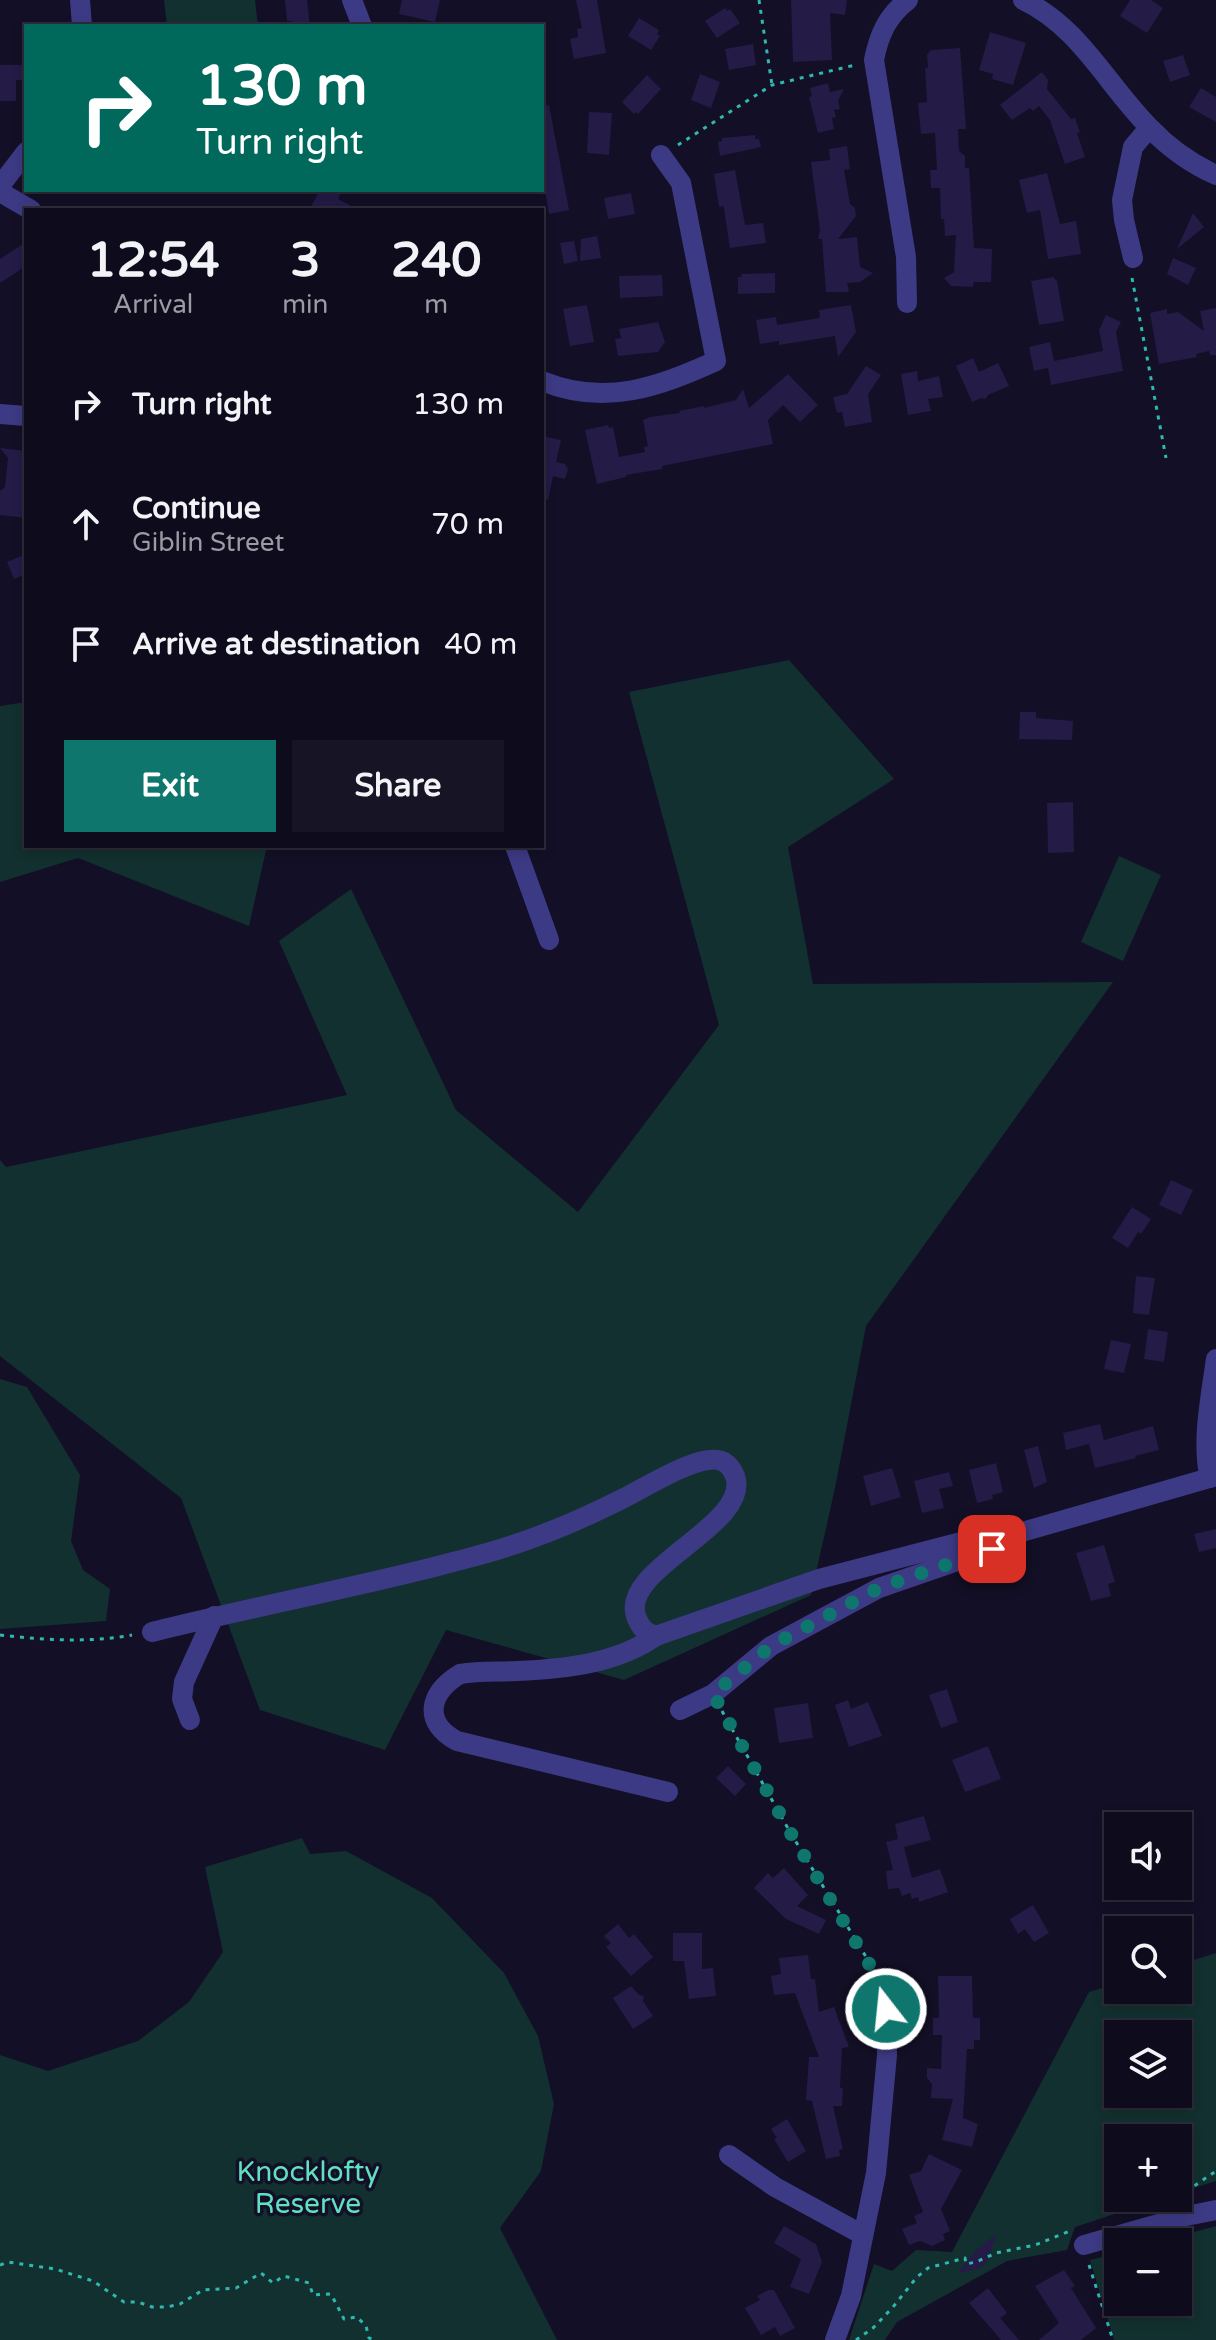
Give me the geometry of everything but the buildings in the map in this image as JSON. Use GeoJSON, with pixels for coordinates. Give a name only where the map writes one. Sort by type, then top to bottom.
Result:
{"type":"FeatureCollection","features":[{"type":"Feature","properties":{"kind":"street"},"geometry":{"type":"LineString","coordinates":[[80,0],[82,24]]}},
{"type":"Feature","properties":{"kind":"street"},"geometry":{"type":"LineString","coordinates":[[352,0],[361,24]]}},
{"type":"Feature","properties":{"kind":"street"},"geometry":{"type":"LineString","coordinates":[[907,303],[906,257],[874,60],[879,36],[887,21],[908,0]]}},
{"type":"Feature","properties":{"kind":"street"},"geometry":{"type":"LineString","coordinates":[[1023,0],[1057,21],[1074,38],[1149,128],[1172,148],[1216,175]]}},
{"type":"Feature","properties":{"kind":"street"},"geometry":{"type":"LineString","coordinates":[[1133,258],[1122,200],[1133,147],[1149,128]]}},
{"type":"Feature","properties":{"kind":"street"},"geometry":{"type":"LineString","coordinates":[[24,155],[0,189],[28,208]]}},
{"type":"Feature","properties":{"kind":"street"},"geometry":{"type":"LineString","coordinates":[[544,382],[585,393],[609,394],[668,382],[716,361],[681,183],[661,155]]}},
{"type":"Feature","properties":{"kind":"street"},"geometry":{"type":"LineString","coordinates":[[0,414],[24,416]]}},
{"type":"Feature","properties":{"kind":"street"},"geometry":{"type":"LineString","coordinates":[[516,848],[549,940]]}},
{"type":"Feature","properties":{"kind":"street"},"geometry":{"type":"LineString","coordinates":[[668,1792],[457,1741],[445,1735],[436,1723],[433,1708],[436,1695],[446,1682],[460,1674],[568,1667],[604,1660],[656,1636],[793,1586],[992,1534],[1022,1532],[1213,1477],[1206,1465],[1206,1446],[1216,1359]]}},
{"type":"Feature","properties":{"kind":"street"},"geometry":{"type":"LineString","coordinates":[[152,1632],[325,1594],[514,1544],[579,1519],[698,1462],[712,1459],[723,1461],[735,1478],[737,1490],[732,1501],[723,1513],[648,1580],[636,1596],[634,1609],[642,1629],[656,1636]]}},
{"type":"Feature","properties":{"kind":"street"},"geometry":{"type":"LineString","coordinates":[[680,1710],[713,1694],[771,1646],[879,1588],[992,1549],[1022,1532]]}},
{"type":"Feature","properties":{"kind":"street"},"geometry":{"type":"LineString","coordinates":[[190,1720],[182,1699],[184,1682],[214,1616]]}},
{"type":"Feature","properties":{"kind":"street"},"geometry":{"type":"LineString","coordinates":[[835,2340],[851,2296],[876,2173],[887,2055],[885,1986]]}},
{"type":"Feature","properties":{"kind":"street"},"geometry":{"type":"LineString","coordinates":[[729,2155],[775,2187],[863,2235]]}},
{"type":"Feature","properties":{"kind":"street"},"geometry":{"type":"LineString","coordinates":[[1086,2253],[1186,2216],[1216,2210]]}},
{"type":"Feature","properties":{"kind":"path"},"geometry":{"type":"LineString","coordinates":[[759,0],[772,85]]}},
{"type":"Feature","properties":{"kind":"path"},"geometry":{"type":"LineString","coordinates":[[661,155],[772,85],[874,60]]}},
{"type":"Feature","properties":{"kind":"path"},"geometry":{"type":"LineString","coordinates":[[1133,258],[1132,283],[1166,458]]}},
{"type":"Feature","properties":{"kind":"path"},"geometry":{"type":"LineString","coordinates":[[0,1635],[54,1640],[104,1640],[152,1632]]}},
{"type":"Feature","properties":{"kind":"path"},"geometry":{"type":"LineString","coordinates":[[713,1694],[790,1832],[885,1986]]}},
{"type":"Feature","properties":{"kind":"path"},"geometry":{"type":"LineString","coordinates":[[1192,2187],[1216,2171]]}},
{"type":"Feature","properties":{"kind":"path"},"geometry":{"type":"LineString","coordinates":[[856,2340],[883,2318],[928,2268],[965,2258],[966,2264],[976,2262],[996,2253],[1035,2245],[1067,2231],[1079,2232],[1113,2340]]}},
{"type":"Feature","properties":{"kind":"path"},"geometry":{"type":"LineString","coordinates":[[0,2265],[8,2262],[55,2269],[93,2281],[124,2302],[138,2302],[152,2307],[180,2304],[203,2290],[236,2288],[261,2273],[273,2283],[284,2276],[309,2283],[313,2295],[331,2294],[344,2319],[357,2317],[366,2326],[369,2338],[377,2340]]}},
{"type":"Feature","properties":{"kind":"green space"},"geometry":{"type":"Polygon","coordinates":[[[164,0],[255,0],[258,24],[167,24],[164,0]]]}},
{"type":"Feature","properties":{"kind":"green space"},"geometry":{"type":"Polygon","coordinates":[[[789,660],[894,779],[788,847],[813,984],[1113,982],[866,1326],[811,1595],[624,1680],[446,1630],[385,1750],[260,1710],[181,1498],[0,1356],[0,1160],[6,1167],[347,1095],[279,941],[351,889],[456,1110],[578,1212],[719,1025],[629,692],[789,660]]]}},
{"type":"Feature","properties":{"kind":"green space"},"geometry":{"type":"Polygon","coordinates":[[[24,702],[24,848],[267,848],[249,926],[78,858],[0,882],[0,706],[24,702]]]}},
{"type":"Feature","properties":{"kind":"green space"},"geometry":{"type":"Polygon","coordinates":[[[1119,856],[1161,875],[1123,961],[1081,942],[1119,856]]]}},
{"type":"Feature","properties":{"kind":"green space"},"geometry":{"type":"Polygon","coordinates":[[[0,1379],[27,1387],[80,1475],[71,1541],[83,1570],[110,1589],[106,1621],[0,1629],[0,1379]]]}},
{"type":"Feature","properties":{"kind":"green space","name":"Knocklofty Reserve"},"geometry":{"type":"Polygon","coordinates":[[[302,1838],[310,1854],[346,1851],[432,1898],[504,1973],[538,2036],[554,2104],[541,2171],[500,2228],[557,2340],[0,2340],[0,2055],[48,2071],[138,2041],[189,2002],[223,1952],[205,1867],[302,1838]]]}},
{"type":"Feature","properties":{"kind":"green space"},"geometry":{"type":"Polygon","coordinates":[[[1216,1953],[1216,2181],[1192,2189],[1192,2124],[1104,2124],[1104,2212],[1121,2212],[1075,2227],[1067,2250],[1007,2261],[897,2322],[885,2340],[849,2340],[874,2264],[892,2271],[916,2250],[952,2252],[1089,1992],[1104,1987],[1104,2004],[1192,2004],[1192,1961],[1216,1953]]]}},
{"type":"Feature","properties":{"kind":"green space"},"geometry":{"type":"Polygon","coordinates":[[[1216,2226],[1216,2340],[1114,2340],[1107,2316],[1192,2316],[1192,2233],[1216,2226]]]}},
{"type":"Feature","properties":{"kind":"green space"},"geometry":{"type":"Polygon","coordinates":[[[1104,2256],[1104,2307],[1090,2260],[1104,2256]]]}},
{"type":"Feature","properties":{"kind":"route"},"geometry":{"type":"LineString","coordinates":[[886,2009],[885,1986],[790,1832],[713,1694],[771,1646],[879,1588],[992,1549]]}}]}
